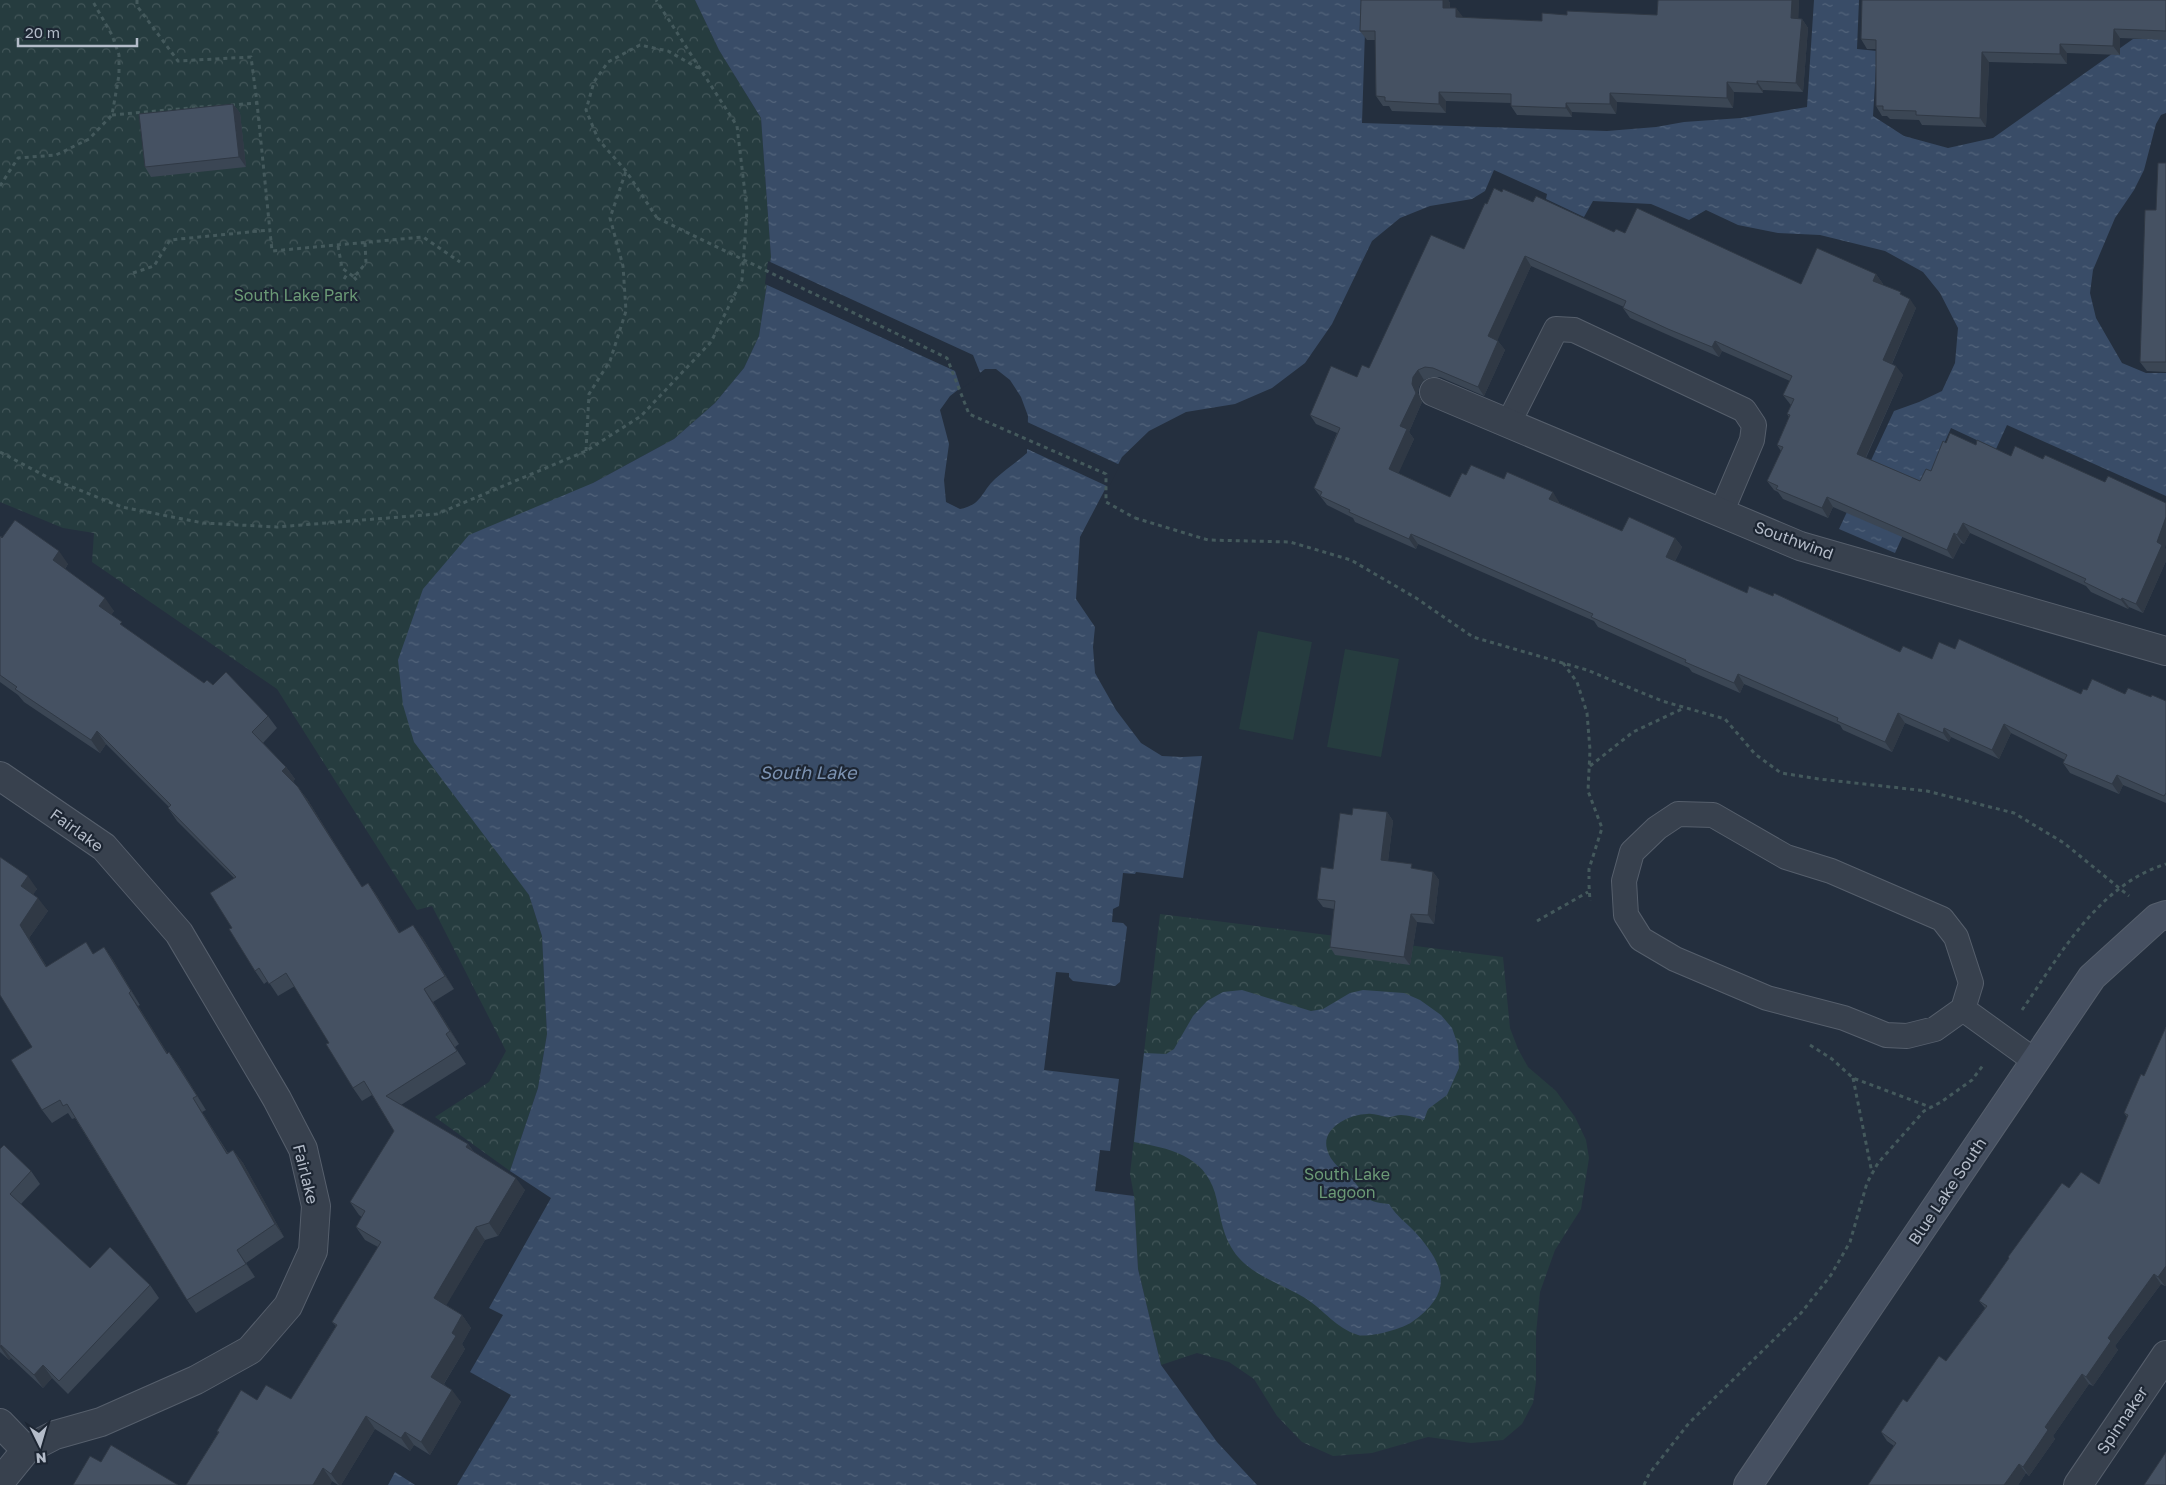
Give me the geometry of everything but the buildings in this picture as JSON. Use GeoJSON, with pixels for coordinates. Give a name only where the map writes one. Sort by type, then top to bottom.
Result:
{"type":"FeatureCollection","features":[{"type":"Feature","properties":{"kind":"street","name":"Southwind"},"geometry":{"type":"LineString","coordinates":[[1434,392],[1800,546],[2166,651]]}},
{"type":"Feature","properties":{"kind":"street","name":"Fairlake"},"geometry":{"type":"LineString","coordinates":[[0,776],[104,847],[179,933],[277,1099],[303,1150],[316,1206],[313,1252],[288,1306],[250,1350],[196,1380],[101,1422],[55,1434],[26,1450],[0,1482]]}},
{"type":"Feature","properties":{"kind":"street","name":"Blue Lake South"},"geometry":{"type":"LineString","coordinates":[[1748,1485],[2092,977],[2162,917]]}},
{"type":"Feature","properties":{"kind":"street","name":"Spinnaker"},"geometry":{"type":"LineString","coordinates":[[2078,1485],[2166,1355]]}},
{"type":"Feature","properties":{"kind":"street"},"geometry":{"type":"LineString","coordinates":[[0,1423],[26,1450]]}},
{"type":"Feature","properties":{"kind":"lane"},"geometry":{"type":"LineString","coordinates":[[1508,424],[1556,329],[1574,330],[1744,410],[1754,425],[1752,440],[1721,513]]}},
{"type":"Feature","properties":{"kind":"lane"},"geometry":{"type":"LineString","coordinates":[[1678,814],[1713,815],[1786,857],[1831,870],[1942,919],[1956,937],[1971,983],[1963,1009],[1936,1029],[1907,1036],[1886,1035],[1844,1018],[1767,998],[1675,958],[1641,939],[1626,915],[1624,881],[1632,852],[1657,828],[1678,814]]}},
{"type":"Feature","properties":{"kind":"lane"},"geometry":{"type":"LineString","coordinates":[[1963,1009],[2035,1061]]}},
{"type":"Feature","properties":{"kind":"path"},"geometry":{"type":"LineString","coordinates":[[0,186],[18,158],[56,155],[89,139],[112,115],[119,75],[118,55],[112,35],[92,0]]}},
{"type":"Feature","properties":{"kind":"path"},"geometry":{"type":"LineString","coordinates":[[137,0],[137,6],[178,61],[251,57],[272,251],[424,237],[460,262]]}},
{"type":"Feature","properties":{"kind":"path"},"geometry":{"type":"LineString","coordinates":[[0,452],[47,477],[122,507],[203,523],[277,527],[437,514],[586,451],[641,416],[711,342],[742,280],[747,210],[736,126],[656,0]]}},
{"type":"Feature","properties":{"kind":"path"},"geometry":{"type":"LineString","coordinates":[[699,69],[668,51],[640,45],[608,62],[594,82],[586,110],[598,138],[626,171],[657,218],[947,358],[969,414],[1106,474],[1106,502],[1135,518],[1208,540],[1290,542],[1351,560],[1416,598],[1473,637],[1587,670],[1684,708],[1725,719],[1755,754],[1781,773],[1927,791],[2014,813],[2064,843],[2119,888],[2162,917]]}},
{"type":"Feature","properties":{"kind":"path"},"geometry":{"type":"LineString","coordinates":[[228,105],[257,103]]}},
{"type":"Feature","properties":{"kind":"path"},"geometry":{"type":"LineString","coordinates":[[112,115],[218,106]]}},
{"type":"Feature","properties":{"kind":"path"},"geometry":{"type":"LineString","coordinates":[[586,451],[589,394],[610,361],[626,311],[623,266],[610,218],[626,171]]}},
{"type":"Feature","properties":{"kind":"path"},"geometry":{"type":"LineString","coordinates":[[133,273],[154,266],[170,240],[269,230]]}},
{"type":"Feature","properties":{"kind":"path"},"geometry":{"type":"LineString","coordinates":[[354,277],[366,263],[365,243]]}},
{"type":"Feature","properties":{"kind":"path"},"geometry":{"type":"LineString","coordinates":[[338,246],[342,268],[358,282]]}},
{"type":"Feature","properties":{"kind":"path"},"geometry":{"type":"LineString","coordinates":[[344,280],[348,273]]}},
{"type":"Feature","properties":{"kind":"path"},"geometry":{"type":"LineString","coordinates":[[1589,766],[1633,732],[1684,708]]}},
{"type":"Feature","properties":{"kind":"path"},"geometry":{"type":"LineString","coordinates":[[1644,1485],[1649,1474],[1689,1423],[1800,1313],[1831,1274],[1850,1242],[1867,1182],[1890,1149],[1924,1110],[1941,1102],[1972,1080],[2074,935],[2119,888],[2154,868],[2166,864]]}},
{"type":"Feature","properties":{"kind":"path"},"geometry":{"type":"LineString","coordinates":[[1537,921],[1588,892]]}},
{"type":"Feature","properties":{"kind":"path"},"geometry":{"type":"LineString","coordinates":[[1853,1078],[1872,1173]]}},
{"type":"Feature","properties":{"kind":"green space","name":"South Lake Park"},"geometry":{"type":"Polygon","coordinates":[[[0,0],[695,0],[719,50],[761,118],[771,257],[759,336],[744,368],[715,403],[674,439],[593,483],[506,862],[529,895],[542,936],[547,1034],[538,1088],[510,1171],[435,1117],[489,1082],[506,1051],[432,906],[417,910],[277,689],[92,562],[94,533],[63,528],[0,502],[0,0]]]}},
{"type":"Feature","properties":{"kind":"green space"},"geometry":{"type":"Polygon","coordinates":[[[1258,631],[1312,642],[1293,740],[1239,729],[1258,631]]]}},
{"type":"Feature","properties":{"kind":"green space"},"geometry":{"type":"Polygon","coordinates":[[[1345,649],[1399,659],[1381,757],[1327,747],[1345,649]]]}},
{"type":"Feature","properties":{"kind":"green space","name":"South Lake Lagoon"},"geometry":{"type":"Polygon","coordinates":[[[1160,914],[1503,957],[1510,1028],[1518,1049],[1528,1067],[1556,1091],[1575,1117],[1586,1140],[1589,1158],[1581,1209],[1555,1250],[1540,1292],[1536,1334],[1536,1382],[1533,1403],[1522,1424],[1503,1440],[1471,1443],[1428,1437],[1372,1453],[1333,1456],[1302,1442],[1277,1416],[1254,1379],[1229,1362],[1197,1353],[1161,1365],[1138,1269],[1134,1196],[1130,1174],[1160,914]]]}},
{"type":"Feature","properties":{"kind":"water","name":"South Lake"},"geometry":{"type":"Polygon","coordinates":[[[695,0],[1366,0],[1362,123],[1607,131],[1656,127],[1684,122],[1741,118],[1807,107],[1814,0],[1859,0],[1857,49],[1877,51],[1873,116],[1904,136],[1948,148],[1993,138],[2133,39],[2166,39],[2166,113],[2161,115],[2156,124],[2144,170],[2134,190],[2115,218],[2093,270],[2090,293],[2096,318],[2122,363],[2146,373],[2166,373],[2166,496],[2007,425],[1996,449],[1951,428],[1895,553],[1839,529],[1894,411],[1942,391],[1955,363],[1958,328],[1940,293],[1923,272],[1885,251],[1820,235],[1778,233],[1738,225],[1706,210],[1689,220],[1651,204],[1593,201],[1584,217],[1546,199],[1547,194],[1494,170],[1485,191],[1472,199],[1430,206],[1400,218],[1372,241],[1332,324],[1305,363],[1272,388],[1235,404],[1186,412],[1149,431],[1122,457],[1080,537],[1076,599],[1095,627],[1093,647],[1095,673],[1116,710],[1141,743],[1162,756],[1202,756],[1183,878],[1136,872],[1135,874],[1123,873],[1119,906],[1113,909],[1112,922],[1123,923],[1127,927],[1120,982],[1115,986],[1073,981],[1069,977],[1069,973],[1056,972],[1044,1070],[1119,1079],[1110,1151],[1100,1150],[1095,1191],[1134,1196],[1138,1269],[1161,1365],[1217,1442],[1257,1485],[457,1485],[511,1395],[470,1372],[503,1315],[489,1308],[551,1198],[510,1171],[538,1088],[547,1034],[542,936],[529,895],[414,742],[403,705],[398,660],[423,589],[469,535],[593,483],[674,439],[715,403],[744,368],[759,336],[771,257],[761,118],[719,50],[695,0]],[[985,369],[950,396],[940,410],[949,444],[944,480],[946,502],[960,509],[977,501],[995,479],[1027,453],[1028,416],[1021,397],[1010,380],[996,369],[985,369]]]}},
{"type":"Feature","properties":{"kind":"water"},"geometry":{"type":"Polygon","coordinates":[[[1242,990],[1311,1011],[1323,1009],[1350,993],[1363,990],[1404,993],[1420,1000],[1441,1015],[1452,1028],[1458,1045],[1459,1068],[1447,1095],[1428,1109],[1424,1120],[1404,1115],[1388,1117],[1372,1114],[1360,1115],[1338,1124],[1328,1135],[1326,1141],[1327,1149],[1334,1162],[1351,1178],[1366,1197],[1380,1203],[1389,1204],[1434,1256],[1441,1279],[1440,1290],[1435,1300],[1425,1311],[1407,1325],[1377,1334],[1358,1335],[1343,1328],[1305,1298],[1254,1271],[1237,1256],[1231,1247],[1223,1227],[1215,1193],[1210,1180],[1202,1170],[1194,1162],[1172,1151],[1134,1142],[1144,1053],[1166,1054],[1174,1049],[1193,1016],[1207,1001],[1223,992],[1242,990]]]}},
{"type":"Feature","properties":{"kind":"water"},"geometry":{"type":"Polygon","coordinates":[[[395,1472],[415,1485],[388,1485],[395,1472]]]}},
{"type":"Feature","properties":{"kind":"pier"},"geometry":{"type":"Polygon","coordinates":[[[768,261],[973,355],[981,375],[961,389],[955,371],[765,284],[768,261]]]}},
{"type":"Feature","properties":{"kind":"pier"},"geometry":{"type":"Polygon","coordinates":[[[1025,421],[1120,465],[1109,487],[1025,448],[1025,421]]]}}]}
